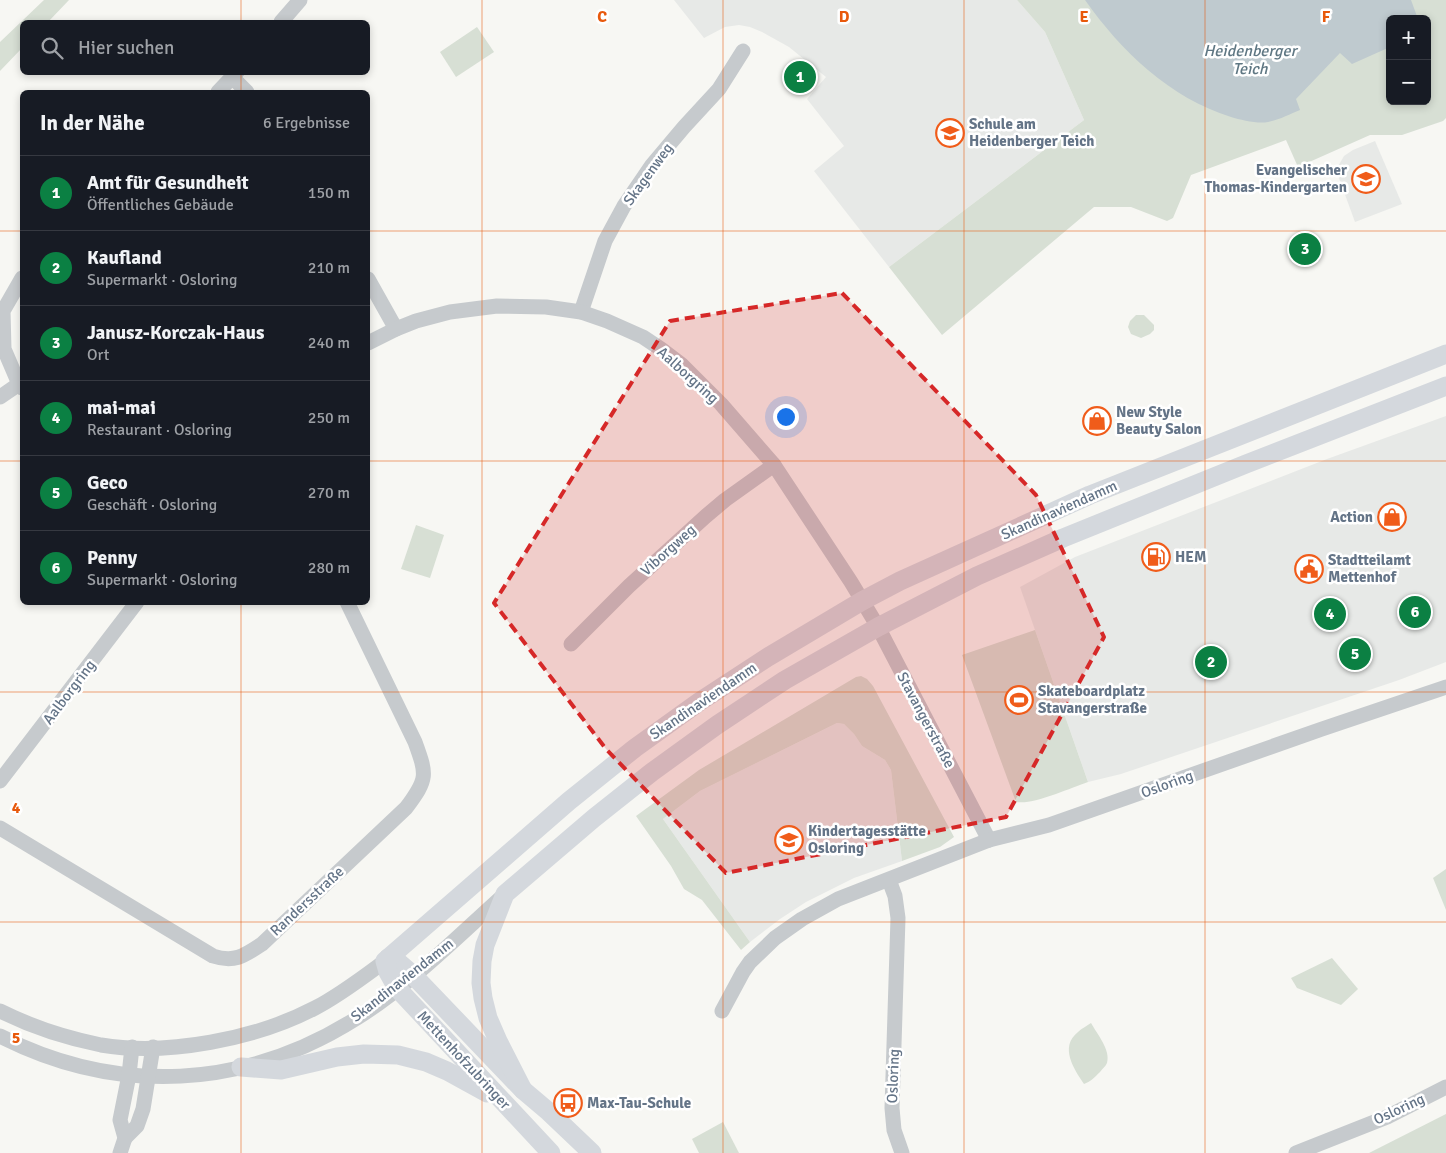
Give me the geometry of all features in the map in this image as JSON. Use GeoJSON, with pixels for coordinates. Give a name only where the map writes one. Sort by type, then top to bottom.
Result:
{"type":"FeatureCollection","features":[{"type":"Feature","properties":{"kind":"main road","name":"Skandinaviendamm"},"geometry":{"type":"LineString","coordinates":[[386,959],[569,801],[635,748],[699,702],[862,601],[900,581],[1090,495],[1446,354]]}},
{"type":"Feature","properties":{"kind":"main road","name":"Skandinaviendamm"},"geometry":{"type":"LineString","coordinates":[[523,1090],[488,1018],[481,983],[485,945],[505,894],[594,818],[652,772],[717,725],[785,680],[878,627],[977,576],[1064,538],[1246,464],[1446,386]]}},
{"type":"Feature","properties":{"kind":"main road","name":"Mettenhofzubringer"},"geometry":{"type":"LineString","coordinates":[[551,1153],[397,988],[388,972],[386,959],[398,962],[413,975],[523,1090],[555,1117],[592,1153]]}},
{"type":"Feature","properties":{"kind":"main road"},"geometry":{"type":"LineString","coordinates":[[241,1067],[281,1070],[337,1057],[364,1054],[398,1055],[426,1062],[447,1070],[506,1104]]}},
{"type":"Feature","properties":{"kind":"street"},"geometry":{"type":"LineString","coordinates":[[283,20],[300,0]]}},
{"type":"Feature","properties":{"kind":"street","name":"Skagenweg"},"geometry":{"type":"LineString","coordinates":[[582,312],[606,241],[624,206],[652,165],[719,88],[743,51]]}},
{"type":"Feature","properties":{"kind":"street"},"geometry":{"type":"LineString","coordinates":[[220,90],[234,75],[245,90]]}},
{"type":"Feature","properties":{"kind":"street"},"geometry":{"type":"LineString","coordinates":[[20,281],[3,311],[4,349],[20,384]]}},
{"type":"Feature","properties":{"kind":"street"},"geometry":{"type":"LineString","coordinates":[[370,283],[396,329]]}},
{"type":"Feature","properties":{"kind":"street","name":"Aalborgring"},"geometry":{"type":"LineString","coordinates":[[370,342],[416,321],[450,312],[490,307],[546,307],[582,312],[607,321],[643,338],[690,373],[721,404],[774,465],[862,601]]}},
{"type":"Feature","properties":{"kind":"street"},"geometry":{"type":"LineString","coordinates":[[0,397],[20,387]]}},
{"type":"Feature","properties":{"kind":"street","name":"Viborgweg"},"geometry":{"type":"LineString","coordinates":[[571,644],[629,586],[706,516],[774,465]]}},
{"type":"Feature","properties":{"kind":"street","name":"Stavangerstraße"},"geometry":{"type":"LineString","coordinates":[[862,601],[878,627],[989,840]]}},
{"type":"Feature","properties":{"kind":"street","name":"Aalborgring"},"geometry":{"type":"LineString","coordinates":[[0,782],[135,605]]}},
{"type":"Feature","properties":{"kind":"street","name":"Randersstraße"},"geometry":{"type":"LineString","coordinates":[[0,828],[212,956],[227,960],[235,959],[262,944],[406,808],[422,785],[424,766],[415,742],[348,605]]}},
{"type":"Feature","properties":{"kind":"street","name":"Osloring"},"geometry":{"type":"LineString","coordinates":[[722,1011],[750,962],[775,938],[802,919],[838,899],[989,840],[1049,825],[1446,687]]}},
{"type":"Feature","properties":{"kind":"street","name":"Osloring"},"geometry":{"type":"LineString","coordinates":[[889,880],[898,918],[892,1108],[894,1130],[902,1153]]}},
{"type":"Feature","properties":{"kind":"street","name":"Skandinaviendamm"},"geometry":{"type":"LineString","coordinates":[[0,1036],[63,1062],[97,1071],[129,1075],[181,1076],[214,1073],[275,1058],[302,1048],[358,1017],[439,954],[505,894]]}},
{"type":"Feature","properties":{"kind":"street","name":"Skandinaviendamm"},"geometry":{"type":"LineString","coordinates":[[0,1011],[44,1030],[102,1045],[132,1048],[182,1046],[213,1042],[239,1037],[292,1019],[316,1008],[343,991],[386,959]]}},
{"type":"Feature","properties":{"kind":"street"},"geometry":{"type":"LineString","coordinates":[[120,1153],[125,1138],[137,1126],[143,1108],[153,1047]]}},
{"type":"Feature","properties":{"kind":"street"},"geometry":{"type":"LineString","coordinates":[[125,1138],[120,1120],[132,1048]]}},
{"type":"Feature","properties":{"kind":"street","name":"Osloring"},"geometry":{"type":"LineString","coordinates":[[1296,1153],[1387,1117],[1446,1086]]}},
{"type":"Feature","properties":{"kind":"highlighted area"},"geometry":{"type":"Polygon","coordinates":[[[842,293],[1036,495],[1104,637],[1006,817],[726,873],[606,749],[494,603],[670,321],[842,293]]]}},
{"type":"Feature","properties":{"kind":"shaded area"},"geometry":{"type":"Polygon","coordinates":[[[44,0],[69,0],[50,20],[23,20],[44,0]]]}},
{"type":"Feature","properties":{"kind":"shaded area","name":"Schule am Heidenberger Teich"},"geometry":{"type":"Polygon","coordinates":[[[674,0],[1017,0],[1045,32],[1084,120],[889,267],[814,171],[844,146],[807,99],[826,77],[789,47],[750,27],[739,25],[725,27],[704,38],[674,0]]]}},
{"type":"Feature","properties":{"kind":"shaded area"},"geometry":{"type":"Polygon","coordinates":[[[1017,0],[1446,0],[1446,118],[1443,121],[1402,135],[1370,135],[1298,167],[1286,140],[1191,175],[1173,218],[1167,221],[1131,207],[1094,207],[942,335],[889,267],[1084,120],[1045,32],[1017,0]]]}},
{"type":"Feature","properties":{"kind":"shaded area"},"geometry":{"type":"Polygon","coordinates":[[[20,23],[20,50],[0,71],[0,42],[20,23]]]}},
{"type":"Feature","properties":{"kind":"shaded area"},"geometry":{"type":"Polygon","coordinates":[[[477,27],[494,52],[456,77],[440,52],[477,27]]]}},
{"type":"Feature","properties":{"kind":"shaded area"},"geometry":{"type":"Polygon","coordinates":[[[1375,141],[1402,204],[1355,222],[1336,170],[1344,156],[1375,141]]]}},
{"type":"Feature","properties":{"kind":"shaded area"},"geometry":{"type":"Polygon","coordinates":[[[1136,315],[1144,315],[1154,325],[1154,330],[1150,334],[1141,338],[1131,334],[1128,327],[1130,321],[1136,315]]]}},
{"type":"Feature","properties":{"kind":"shaded area"},"geometry":{"type":"Polygon","coordinates":[[[1446,416],[1446,662],[1399,680],[1121,774],[1088,782],[1020,587],[1075,557],[1327,459],[1446,416]]]}},
{"type":"Feature","properties":{"kind":"shaded area"},"geometry":{"type":"Polygon","coordinates":[[[416,525],[444,535],[430,578],[401,569],[416,525]]]}},
{"type":"Feature","properties":{"kind":"shaded area","name":"Skateboardplatz Stavangerstraße"},"geometry":{"type":"Polygon","coordinates":[[[1035,630],[1088,782],[1042,799],[1016,802],[962,655],[1035,630]]]}},
{"type":"Feature","properties":{"kind":"shaded area"},"geometry":{"type":"Polygon","coordinates":[[[861,676],[867,679],[873,686],[954,837],[940,847],[902,861],[891,770],[885,760],[862,746],[844,724],[837,723],[700,791],[663,819],[750,942],[741,950],[702,900],[684,889],[671,866],[636,816],[699,770],[856,677],[861,676]]]}},
{"type":"Feature","properties":{"kind":"shaded area","name":"Kindertagesstätte Osloring"},"geometry":{"type":"Polygon","coordinates":[[[837,723],[844,724],[862,746],[885,760],[891,770],[902,861],[854,878],[806,902],[750,942],[663,819],[700,791],[837,723]]]}},
{"type":"Feature","properties":{"kind":"shaded area"},"geometry":{"type":"Polygon","coordinates":[[[1446,869],[1446,910],[1433,878],[1446,869]]]}},
{"type":"Feature","properties":{"kind":"shaded area"},"geometry":{"type":"Polygon","coordinates":[[[1332,958],[1358,989],[1341,1005],[1297,988],[1291,978],[1332,958]]]}},
{"type":"Feature","properties":{"kind":"shaded area"},"geometry":{"type":"Polygon","coordinates":[[[1091,1023],[1100,1037],[1108,1058],[1100,1072],[1084,1084],[1076,1072],[1069,1051],[1072,1038],[1091,1023]]]}},
{"type":"Feature","properties":{"kind":"shaded area"},"geometry":{"type":"Polygon","coordinates":[[[1446,1114],[1446,1153],[1369,1153],[1446,1114]]]}},
{"type":"Feature","properties":{"kind":"shaded area"},"geometry":{"type":"Polygon","coordinates":[[[723,1122],[739,1153],[699,1153],[692,1139],[723,1122]]]}},
{"type":"Feature","properties":{"kind":"water","name":"Heidenberger Teich"},"geometry":{"type":"Polygon","coordinates":[[[1085,0],[1411,0],[1417,15],[1386,15],[1386,49],[1352,64],[1340,53],[1296,99],[1300,110],[1268,122],[1235,118],[1209,109],[1188,98],[1167,85],[1149,70],[1114,37],[1085,0]]]}},
{"type":"Feature","properties":{"kind":"place","name":"Amt für Gesundheit"},"geometry":{"type":"Point","coordinates":[800,77]}},
{"type":"Feature","properties":{"kind":"place","name":"Schule am Heidenberger Teich"},"geometry":{"type":"Point","coordinates":[950,133]}},
{"type":"Feature","properties":{"kind":"place","name":"Evangelischer Thomas-Kindergarten"},"geometry":{"type":"Point","coordinates":[1366,179]}},
{"type":"Feature","properties":{"kind":"place","name":"Janusz-Korczak-Haus"},"geometry":{"type":"Point","coordinates":[1305,249]}},
{"type":"Feature","properties":{"kind":"place","name":"New Style Beauty Salon"},"geometry":{"type":"Point","coordinates":[1097,421]}},
{"type":"Feature","properties":{"kind":"place","name":"Action"},"geometry":{"type":"Point","coordinates":[1392,517]}},
{"type":"Feature","properties":{"kind":"place","name":"HEM"},"geometry":{"type":"Point","coordinates":[1156,557]}},
{"type":"Feature","properties":{"kind":"place","name":"Stadtteilamt Mettenhof"},"geometry":{"type":"Point","coordinates":[1309,569]}},
{"type":"Feature","properties":{"kind":"place","name":"Penny"},"geometry":{"type":"Point","coordinates":[1415,612]}},
{"type":"Feature","properties":{"kind":"place","name":"mai-mai"},"geometry":{"type":"Point","coordinates":[1330,614]}},
{"type":"Feature","properties":{"kind":"place","name":"Geco"},"geometry":{"type":"Point","coordinates":[1355,654]}},
{"type":"Feature","properties":{"kind":"place","name":"Kaufland"},"geometry":{"type":"Point","coordinates":[1211,662]}},
{"type":"Feature","properties":{"kind":"place","name":"Skateboardplatz Stavangerstraße"},"geometry":{"type":"Point","coordinates":[1019,700]}},
{"type":"Feature","properties":{"kind":"place","name":"Kindertagesstätte Osloring"},"geometry":{"type":"Point","coordinates":[789,840]}},
{"type":"Feature","properties":{"kind":"place","name":"Max-Tau-Schule"},"geometry":{"type":"Point","coordinates":[568,1103]}}]}
